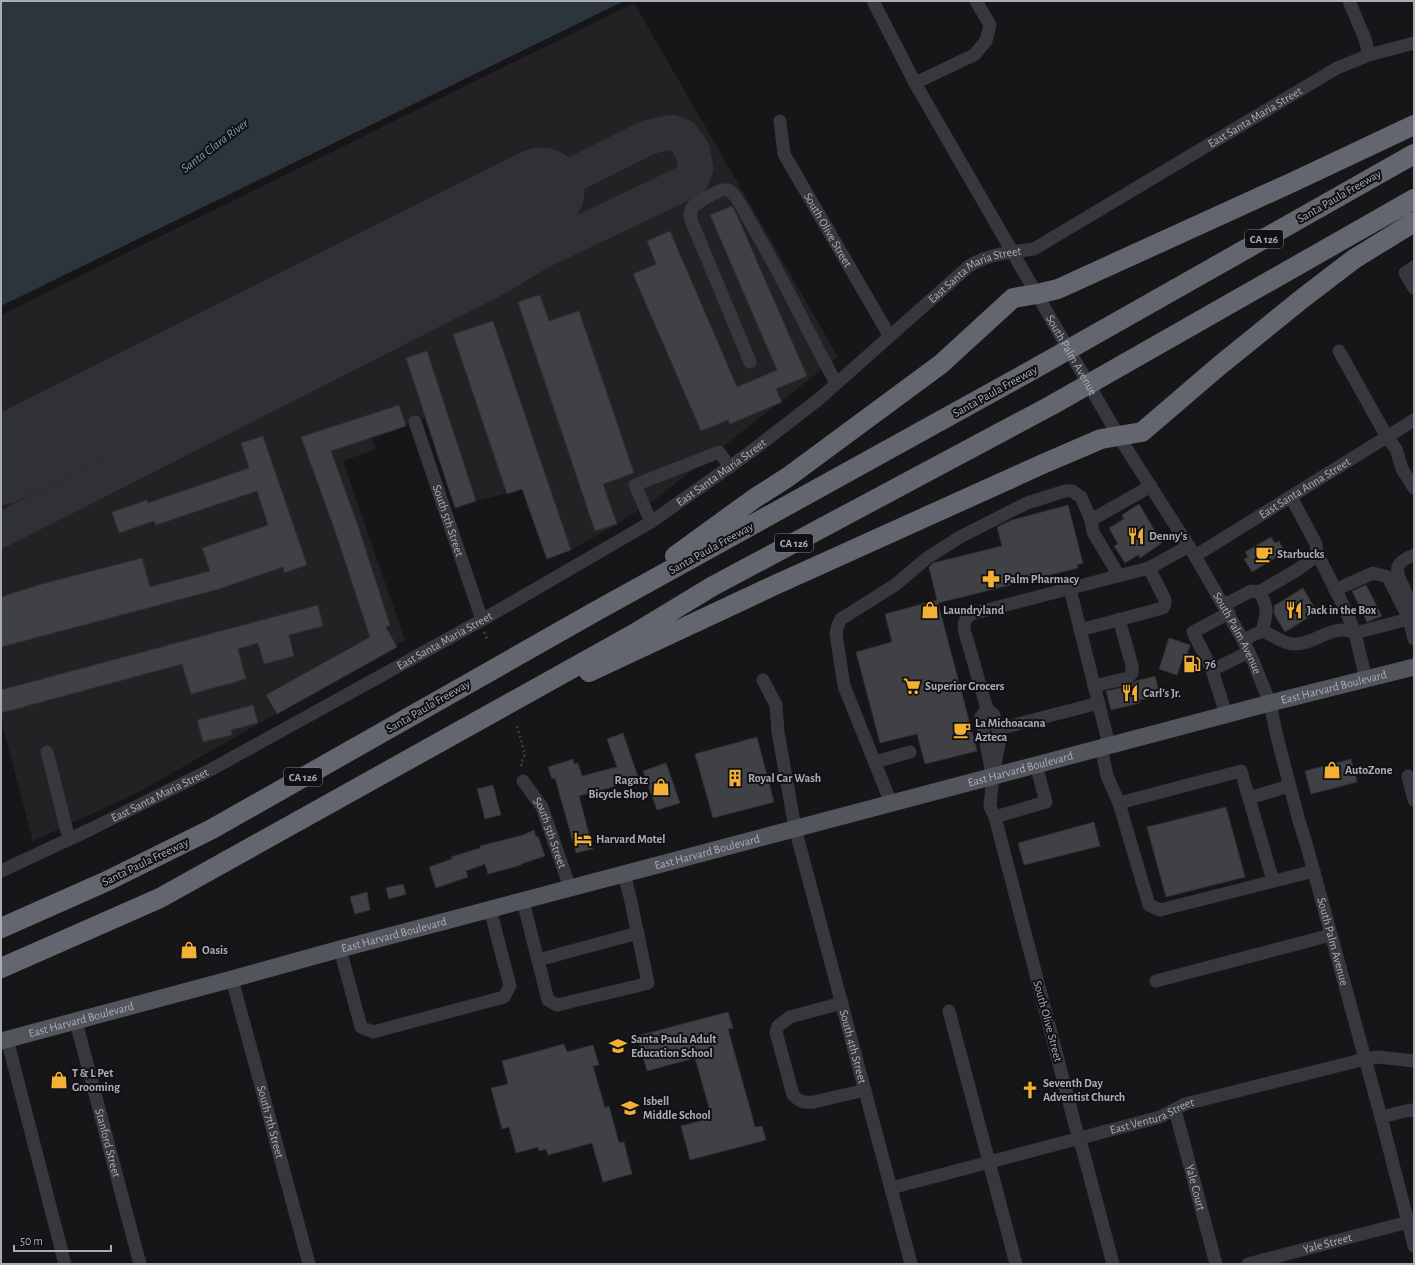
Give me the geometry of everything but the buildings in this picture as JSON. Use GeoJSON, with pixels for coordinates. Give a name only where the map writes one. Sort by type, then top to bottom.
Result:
{"type":"FeatureCollection","features":[{"type":"Feature","properties":{"kind":"highway"},"geometry":{"type":"LineString","coordinates":[[598,610],[788,477],[941,364],[1013,298],[1058,289],[1414,125]]}},
{"type":"Feature","properties":{"kind":"highway","name":"Santa Paula Freeway"},"geometry":{"type":"LineString","coordinates":[[1,928],[107,881],[212,829],[598,610],[1034,369],[1414,154]]}},
{"type":"Feature","properties":{"kind":"highway","name":"CA 126"},"geometry":{"type":"LineString","coordinates":[[1,968],[160,898],[539,687],[713,586],[1052,405],[1414,199]]}},
{"type":"Feature","properties":{"kind":"highway"},"geometry":{"type":"LineString","coordinates":[[539,687],[582,676],[775,585],[1101,439],[1142,432],[1218,366],[1303,298],[1354,259],[1414,222]]}},
{"type":"Feature","properties":{"kind":"main road","name":"East Harvard Boulevard"},"geometry":{"type":"LineString","coordinates":[[4,1040],[232,980],[340,949],[1270,702],[1414,667]]}},
{"type":"Feature","properties":{"kind":"street","name":"South Palm Avenue"},"geometry":{"type":"LineString","coordinates":[[873,1],[915,83],[1012,252],[1119,437],[1192,551],[1249,652],[1270,702],[1276,733],[1290,786],[1381,1117],[1414,1246]]}},
{"type":"Feature","properties":{"kind":"street"},"geometry":{"type":"LineString","coordinates":[[915,83],[974,55],[986,41],[990,25],[976,1]]}},
{"type":"Feature","properties":{"kind":"street"},"geometry":{"type":"LineString","coordinates":[[1349,1],[1365,39],[1369,56]]}},
{"type":"Feature","properties":{"kind":"street","name":"East Santa Maria Street"},"geometry":{"type":"LineString","coordinates":[[1,871],[212,769],[482,620],[651,522],[730,467],[813,403],[968,266],[987,257],[1034,249],[1337,68],[1369,56],[1414,44]]}},
{"type":"Feature","properties":{"kind":"street","name":"South Olive Street"},"geometry":{"type":"LineString","coordinates":[[780,121],[784,154],[889,335]]}},
{"type":"Feature","properties":{"kind":"street"},"geometry":{"type":"LineString","coordinates":[[750,362],[691,220],[690,213],[693,206],[720,190],[729,191],[738,200],[770,254],[836,383]]}},
{"type":"Feature","properties":{"kind":"street"},"geometry":{"type":"LineString","coordinates":[[1414,267],[1405,272],[1414,288]]}},
{"type":"Feature","properties":{"kind":"street"},"geometry":{"type":"LineString","coordinates":[[1339,351],[1387,437],[1396,449],[1402,469],[1414,488]]}},
{"type":"Feature","properties":{"kind":"street","name":"East Santa Anna Street"},"geometry":{"type":"LineString","coordinates":[[987,709],[964,629],[966,617],[971,614],[1149,568],[1192,551],[1291,497],[1414,420]]}},
{"type":"Feature","properties":{"kind":"street","name":"South 5th Street"},"geometry":{"type":"LineString","coordinates":[[415,422],[482,620]]}},
{"type":"Feature","properties":{"kind":"street"},"geometry":{"type":"LineString","coordinates":[[651,522],[634,485],[719,452],[730,467]]}},
{"type":"Feature","properties":{"kind":"street"},"geometry":{"type":"LineString","coordinates":[[1091,520],[1151,486]]}},
{"type":"Feature","properties":{"kind":"street"},"geometry":{"type":"LineString","coordinates":[[891,803],[844,686],[836,634],[841,619],[895,585],[927,558],[960,537],[1027,503],[1065,491],[1072,491],[1081,497],[1091,520],[1092,532],[1119,576]]}},
{"type":"Feature","properties":{"kind":"street"},"geometry":{"type":"LineString","coordinates":[[1291,497],[1316,544],[1317,553],[1336,590],[1354,632],[1366,679]]}},
{"type":"Feature","properties":{"kind":"street"},"geometry":{"type":"LineString","coordinates":[[1226,714],[1212,670],[1193,632],[1251,591],[1259,592],[1298,570],[1315,557],[1317,553]]}},
{"type":"Feature","properties":{"kind":"street"},"geometry":{"type":"LineString","coordinates":[[1414,555],[1402,560],[1397,570],[1407,616],[1414,639]]}},
{"type":"Feature","properties":{"kind":"street"},"geometry":{"type":"LineString","coordinates":[[1080,630],[1163,608],[1166,604],[1164,595],[1149,568]]}},
{"type":"Feature","properties":{"kind":"street"},"geometry":{"type":"LineString","coordinates":[[1336,590],[1374,573],[1388,577],[1407,616]]}},
{"type":"Feature","properties":{"kind":"street"},"geometry":{"type":"LineString","coordinates":[[1070,588],[1099,704],[1105,746],[1107,776],[1119,804],[1148,905],[1160,910],[1314,872]]}},
{"type":"Feature","properties":{"kind":"street"},"geometry":{"type":"LineString","coordinates":[[1259,592],[1266,605],[1265,621],[1262,631]]}},
{"type":"Feature","properties":{"kind":"street"},"geometry":{"type":"LineString","coordinates":[[1243,640],[1262,631],[1269,633],[1280,641],[1292,644],[1302,643],[1314,640],[1336,630],[1347,629],[1354,632],[1407,616]]}},
{"type":"Feature","properties":{"kind":"street"},"geometry":{"type":"LineString","coordinates":[[1094,686],[1128,678],[1132,673],[1132,666],[1119,619]]}},
{"type":"Feature","properties":{"kind":"street"},"geometry":{"type":"LineString","coordinates":[[1212,670],[1249,652]]}},
{"type":"Feature","properties":{"kind":"street","name":"South 4th Street"},"geometry":{"type":"LineString","coordinates":[[762,680],[776,705],[778,732],[795,828],[911,1264]]}},
{"type":"Feature","properties":{"kind":"street"},"geometry":{"type":"LineString","coordinates":[[998,729],[1099,704]]}},
{"type":"Feature","properties":{"kind":"street"},"geometry":{"type":"LineString","coordinates":[[987,709],[994,715],[1000,738],[992,776],[981,717],[987,709]]}},
{"type":"Feature","properties":{"kind":"street"},"geometry":{"type":"LineString","coordinates":[[47,752],[68,839]]}},
{"type":"Feature","properties":{"kind":"street"},"geometry":{"type":"LineString","coordinates":[[874,762],[910,752]]}},
{"type":"Feature","properties":{"kind":"street"},"geometry":{"type":"LineString","coordinates":[[995,817],[1046,802],[1036,765]]}},
{"type":"Feature","properties":{"kind":"street"},"geometry":{"type":"LineString","coordinates":[[1119,804],[1241,770],[1273,881]]}},
{"type":"Feature","properties":{"kind":"street","name":"South Olive Street"},"geometry":{"type":"LineString","coordinates":[[992,776],[990,806],[995,817],[1113,1264]]}},
{"type":"Feature","properties":{"kind":"street"},"geometry":{"type":"LineString","coordinates":[[1408,776],[1414,800]]}},
{"type":"Feature","properties":{"kind":"street","name":"South 5th Street"},"geometry":{"type":"LineString","coordinates":[[523,782],[542,807],[570,888]]}},
{"type":"Feature","properties":{"kind":"street"},"geometry":{"type":"LineString","coordinates":[[1249,798],[1290,786]]}},
{"type":"Feature","properties":{"kind":"street"},"geometry":{"type":"LineString","coordinates":[[524,900],[548,1000],[557,1005],[637,986],[648,983],[624,874]]}},
{"type":"Feature","properties":{"kind":"street"},"geometry":{"type":"LineString","coordinates":[[340,949],[361,1027],[373,1032],[504,996],[510,986],[490,909]]}},
{"type":"Feature","properties":{"kind":"street"},"geometry":{"type":"LineString","coordinates":[[538,960],[638,933]]}},
{"type":"Feature","properties":{"kind":"street"},"geometry":{"type":"LineString","coordinates":[[1156,981],[1331,935]]}},
{"type":"Feature","properties":{"kind":"street","name":"South 7th Street"},"geometry":{"type":"LineString","coordinates":[[232,980],[309,1264]]}},
{"type":"Feature","properties":{"kind":"street"},"geometry":{"type":"LineString","coordinates":[[842,1003],[790,1017],[778,1026],[776,1032],[793,1095],[800,1101],[806,1103],[814,1102],[865,1090]]}},
{"type":"Feature","properties":{"kind":"street"},"geometry":{"type":"LineString","coordinates":[[949,1011],[1016,1264]]}},
{"type":"Feature","properties":{"kind":"street","name":"Stanford Street"},"geometry":{"type":"LineString","coordinates":[[76,1022],[140,1264]]}},
{"type":"Feature","properties":{"kind":"street"},"geometry":{"type":"LineString","coordinates":[[4,1040],[65,1264]]}},
{"type":"Feature","properties":{"kind":"street","name":"East Ventura Street"},"geometry":{"type":"LineString","coordinates":[[891,1188],[1160,1117],[1185,1104],[1365,1059],[1378,1057],[1414,1061]]}},
{"type":"Feature","properties":{"kind":"street","name":"Yale Court"},"geometry":{"type":"LineString","coordinates":[[1175,1110],[1216,1264]]}},
{"type":"Feature","properties":{"kind":"street"},"geometry":{"type":"LineString","coordinates":[[1381,1117],[1410,1110],[1414,1111]]}},
{"type":"Feature","properties":{"kind":"street","name":"Yale Street"},"geometry":{"type":"LineString","coordinates":[[1248,1264],[1408,1222]]}},
{"type":"Feature","properties":{"kind":"path"},"geometry":{"type":"LineString","coordinates":[[516,726],[525,754],[521,763],[523,782]]}},
{"type":"Feature","properties":{"kind":"shaded area"},"geometry":{"type":"Polygon","coordinates":[[[634,3],[838,357],[654,500],[617,524],[571,550],[546,558],[522,489],[455,508],[425,418],[372,437],[376,449],[343,461],[405,640],[139,792],[33,841],[1,720],[1,315],[634,3]]]}},
{"type":"Feature","properties":{"kind":"water","name":"Santa Clara River"},"geometry":{"type":"Polygon","coordinates":[[[1,1],[624,1],[1,306],[1,1]]]}},
{"type":"Feature","properties":{"kind":"taxiway"},"geometry":{"type":"LineString","coordinates":[[1,530],[501,276],[538,253],[691,180],[696,168],[692,150],[683,137],[672,132],[649,137],[541,191]]}},
{"type":"Feature","properties":{"kind":"runway"},"geometry":{"type":"LineString","coordinates":[[1,461],[541,191]]}},
{"type":"Feature","properties":{"kind":"place","name":"Denny's"},"geometry":{"type":"Point","coordinates":[1136,536]}},
{"type":"Feature","properties":{"kind":"place","name":"Starbucks"},"geometry":{"type":"Point","coordinates":[1264,554]}},
{"type":"Feature","properties":{"kind":"place","name":"Palm Pharmacy"},"geometry":{"type":"Point","coordinates":[991,579]}},
{"type":"Feature","properties":{"kind":"place","name":"Laundryland"},"geometry":{"type":"Point","coordinates":[930,610]}},
{"type":"Feature","properties":{"kind":"place","name":"Jack in the Box"},"geometry":{"type":"Point","coordinates":[1294,610]}},
{"type":"Feature","properties":{"kind":"place","name":"76"},"geometry":{"type":"Point","coordinates":[1192,664]}},
{"type":"Feature","properties":{"kind":"place","name":"Superior Grocers"},"geometry":{"type":"Point","coordinates":[912,686]}},
{"type":"Feature","properties":{"kind":"place","name":"Carl's Jr."},"geometry":{"type":"Point","coordinates":[1130,693]}},
{"type":"Feature","properties":{"kind":"place","name":"La Michoacana Azteca"},"geometry":{"type":"Point","coordinates":[962,730]}},
{"type":"Feature","properties":{"kind":"place","name":"AutoZone"},"geometry":{"type":"Point","coordinates":[1332,770]}},
{"type":"Feature","properties":{"kind":"place","name":"Royal Car Wash"},"geometry":{"type":"Point","coordinates":[735,778]}},
{"type":"Feature","properties":{"kind":"place","name":"Ragatz Bicycle Shop"},"geometry":{"type":"Point","coordinates":[661,787]}},
{"type":"Feature","properties":{"kind":"place","name":"Harvard Motel"},"geometry":{"type":"Point","coordinates":[583,839]}},
{"type":"Feature","properties":{"kind":"place","name":"Oasis"},"geometry":{"type":"Point","coordinates":[189,950]}},
{"type":"Feature","properties":{"kind":"place","name":"Santa Paula Adult Education School"},"geometry":{"type":"Point","coordinates":[618,1046]}},
{"type":"Feature","properties":{"kind":"place","name":"T & L Pet Grooming"},"geometry":{"type":"Point","coordinates":[59,1080]}},
{"type":"Feature","properties":{"kind":"place","name":"Seventh Day Adventist Church"},"geometry":{"type":"Point","coordinates":[1030,1090]}},
{"type":"Feature","properties":{"kind":"place","name":"Isbell Middle School"},"geometry":{"type":"Point","coordinates":[630,1108]}}]}
